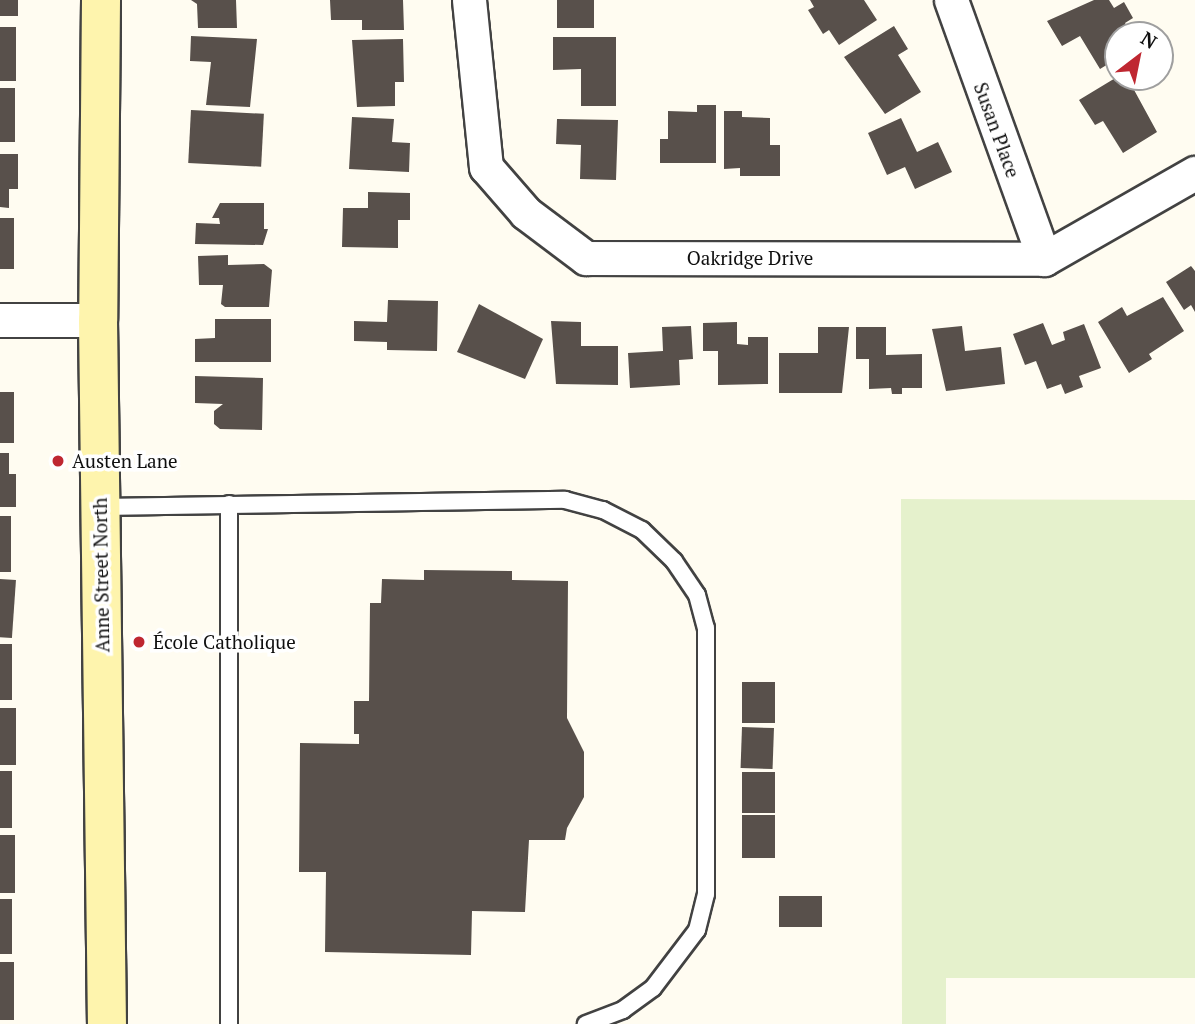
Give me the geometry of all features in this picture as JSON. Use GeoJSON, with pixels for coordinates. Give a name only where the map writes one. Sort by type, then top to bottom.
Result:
{"type":"FeatureCollection","features":[{"type":"Feature","properties":{"kind":"street","name":"Anne Street North"},"geometry":{"type":"LineString","coordinates":[[101,0],[98,320],[107,1024]]}},
{"type":"Feature","properties":{"kind":"street","name":"Oakridge Drive"},"geometry":{"type":"LineString","coordinates":[[469,0],[486,167],[526,213],[586,258],[1044,259],[1195,173]]}},
{"type":"Feature","properties":{"kind":"street","name":"Susan Place"},"geometry":{"type":"LineString","coordinates":[[951,0],[1044,259]]}},
{"type":"Feature","properties":{"kind":"street"},"geometry":{"type":"LineString","coordinates":[[0,320],[98,320]]}},
{"type":"Feature","properties":{"kind":"lane"},"geometry":{"type":"LineString","coordinates":[[101,507],[565,500],[603,510],[642,530],[674,561],[697,595],[706,628],[706,894],[697,930],[653,988],[624,1010],[586,1024]]}},
{"type":"Feature","properties":{"kind":"lane"},"geometry":{"type":"LineString","coordinates":[[229,505],[229,1024]]}},
{"type":"Feature","properties":{"kind":"green space"},"geometry":{"type":"Polygon","coordinates":[[[901,499],[1195,500],[1195,978],[946,978],[946,1024],[902,1024],[901,499]]]}},
{"type":"Feature","properties":{"kind":"building"},"geometry":{"type":"Polygon","coordinates":[[[0,0],[18,0],[18,16],[0,16],[0,0]]]}},
{"type":"Feature","properties":{"kind":"building"},"geometry":{"type":"Polygon","coordinates":[[[191,0],[236,0],[237,28],[198,28],[197,4],[191,0]]]}},
{"type":"Feature","properties":{"kind":"building"},"geometry":{"type":"Polygon","coordinates":[[[330,0],[403,0],[404,30],[362,30],[362,20],[331,20],[330,0]]]}},
{"type":"Feature","properties":{"kind":"building"},"geometry":{"type":"Polygon","coordinates":[[[557,0],[594,0],[594,28],[557,28],[557,0]]]}},
{"type":"Feature","properties":{"kind":"building"},"geometry":{"type":"Polygon","coordinates":[[[810,0],[864,0],[877,20],[839,45],[829,30],[823,34],[808,10],[814,7],[810,0]]]}},
{"type":"Feature","properties":{"kind":"building"},"geometry":{"type":"Polygon","coordinates":[[[1094,0],[1109,0],[1114,8],[1124,2],[1133,18],[1128,21],[1104,21],[1104,67],[1100,69],[1080,36],[1062,46],[1047,21],[1094,0]]]}},
{"type":"Feature","properties":{"kind":"building"},"geometry":{"type":"Polygon","coordinates":[[[894,26],[908,49],[898,55],[921,92],[885,114],[844,57],[894,26]]]}},
{"type":"Feature","properties":{"kind":"building"},"geometry":{"type":"Polygon","coordinates":[[[0,27],[16,27],[16,81],[0,81],[0,27]]]}},
{"type":"Feature","properties":{"kind":"building"},"geometry":{"type":"Polygon","coordinates":[[[191,36],[257,39],[250,107],[206,105],[211,62],[190,61],[191,36]]]}},
{"type":"Feature","properties":{"kind":"building"},"geometry":{"type":"Polygon","coordinates":[[[553,37],[616,37],[616,106],[581,106],[581,69],[553,70],[553,37]]]}},
{"type":"Feature","properties":{"kind":"building"},"geometry":{"type":"Polygon","coordinates":[[[403,39],[404,82],[395,82],[395,106],[357,107],[352,40],[403,39]]]}},
{"type":"Feature","properties":{"kind":"building"},"geometry":{"type":"Polygon","coordinates":[[[1104,85],[1104,91],[1135,91],[1157,132],[1123,153],[1103,121],[1095,125],[1079,100],[1104,85]]]}},
{"type":"Feature","properties":{"kind":"building"},"geometry":{"type":"Polygon","coordinates":[[[0,88],[15,88],[15,142],[0,142],[0,88]]]}},
{"type":"Feature","properties":{"kind":"building"},"geometry":{"type":"Polygon","coordinates":[[[697,105],[716,105],[716,163],[660,163],[660,139],[668,139],[668,111],[697,112],[697,105]]]}},
{"type":"Feature","properties":{"kind":"building"},"geometry":{"type":"Polygon","coordinates":[[[191,110],[264,114],[261,167],[188,163],[191,110]]]}},
{"type":"Feature","properties":{"kind":"building"},"geometry":{"type":"Polygon","coordinates":[[[724,111],[742,111],[742,117],[770,118],[770,145],[780,145],[780,176],[740,176],[740,168],[724,169],[724,111]]]}},
{"type":"Feature","properties":{"kind":"building"},"geometry":{"type":"Polygon","coordinates":[[[352,117],[394,119],[392,142],[410,143],[409,172],[349,169],[352,117]]]}},
{"type":"Feature","properties":{"kind":"building"},"geometry":{"type":"Polygon","coordinates":[[[901,118],[917,152],[938,142],[952,172],[915,189],[905,167],[887,175],[868,133],[901,118]]]}},
{"type":"Feature","properties":{"kind":"building"},"geometry":{"type":"Polygon","coordinates":[[[557,119],[618,120],[616,180],[580,179],[581,145],[556,144],[557,119]]]}},
{"type":"Feature","properties":{"kind":"building"},"geometry":{"type":"Polygon","coordinates":[[[0,154],[18,154],[18,189],[9,189],[9,208],[0,207],[0,154]]]}},
{"type":"Feature","properties":{"kind":"building"},"geometry":{"type":"Polygon","coordinates":[[[368,192],[410,193],[410,220],[398,220],[398,248],[342,247],[343,208],[368,208],[368,192]]]}},
{"type":"Feature","properties":{"kind":"building"},"geometry":{"type":"Polygon","coordinates":[[[220,203],[264,203],[264,229],[268,229],[263,245],[195,244],[196,223],[220,224],[219,218],[212,218],[220,203]]]}},
{"type":"Feature","properties":{"kind":"building"},"geometry":{"type":"Polygon","coordinates":[[[0,218],[14,218],[14,269],[0,269],[0,218]]]}},
{"type":"Feature","properties":{"kind":"building"},"geometry":{"type":"Polygon","coordinates":[[[228,255],[228,265],[264,264],[272,270],[269,307],[225,307],[221,304],[223,285],[199,285],[198,256],[228,255]]]}},
{"type":"Feature","properties":{"kind":"building"},"geometry":{"type":"Polygon","coordinates":[[[1191,266],[1195,271],[1195,312],[1191,305],[1184,310],[1166,282],[1191,266]]]}},
{"type":"Feature","properties":{"kind":"building"},"geometry":{"type":"Polygon","coordinates":[[[1163,297],[1184,331],[1149,354],[1152,359],[1129,373],[1098,322],[1122,307],[1127,316],[1163,297]]]}},
{"type":"Feature","properties":{"kind":"building"},"geometry":{"type":"Polygon","coordinates":[[[388,300],[438,301],[437,351],[387,350],[387,342],[354,341],[354,321],[387,322],[388,300]]]}},
{"type":"Feature","properties":{"kind":"building"},"geometry":{"type":"Polygon","coordinates":[[[479,304],[543,339],[525,379],[457,352],[479,304]]]}},
{"type":"Feature","properties":{"kind":"building"},"geometry":{"type":"Polygon","coordinates":[[[215,319],[271,319],[271,362],[195,362],[195,339],[215,338],[215,319]]]}},
{"type":"Feature","properties":{"kind":"building"},"geometry":{"type":"Polygon","coordinates":[[[551,321],[581,322],[581,346],[618,346],[618,385],[556,384],[551,321]]]}},
{"type":"Feature","properties":{"kind":"building"},"geometry":{"type":"Polygon","coordinates":[[[737,322],[737,344],[748,345],[748,337],[768,337],[768,384],[718,385],[718,351],[703,351],[703,323],[737,322]]]}},
{"type":"Feature","properties":{"kind":"building"},"geometry":{"type":"Polygon","coordinates":[[[1043,323],[1052,345],[1065,340],[1063,332],[1084,324],[1101,368],[1079,376],[1083,387],[1065,394],[1061,384],[1047,389],[1036,361],[1025,365],[1013,334],[1043,323]]]}},
{"type":"Feature","properties":{"kind":"building"},"geometry":{"type":"Polygon","coordinates":[[[691,326],[693,359],[679,360],[680,385],[630,388],[628,353],[663,351],[662,327],[691,326]]]}},
{"type":"Feature","properties":{"kind":"building"},"geometry":{"type":"Polygon","coordinates":[[[962,326],[965,351],[1001,347],[1005,384],[946,391],[932,329],[962,326]]]}},
{"type":"Feature","properties":{"kind":"building"},"geometry":{"type":"Polygon","coordinates":[[[818,327],[849,327],[842,393],[779,393],[779,353],[818,353],[818,327]]]}},
{"type":"Feature","properties":{"kind":"building"},"geometry":{"type":"Polygon","coordinates":[[[856,327],[886,327],[886,355],[922,354],[922,388],[902,388],[902,394],[892,394],[891,388],[869,389],[869,359],[856,359],[856,327]]]}},
{"type":"Feature","properties":{"kind":"building"},"geometry":{"type":"Polygon","coordinates":[[[195,376],[263,378],[262,430],[220,429],[214,424],[214,411],[223,404],[195,403],[195,376]]]}},
{"type":"Feature","properties":{"kind":"building"},"geometry":{"type":"Polygon","coordinates":[[[0,392],[14,392],[14,443],[0,443],[0,392]]]}},
{"type":"Feature","properties":{"kind":"building"},"geometry":{"type":"Polygon","coordinates":[[[0,453],[9,453],[9,474],[16,474],[16,507],[0,507],[0,453]]]}},
{"type":"Feature","properties":{"kind":"building"},"geometry":{"type":"Polygon","coordinates":[[[0,516],[11,516],[11,572],[0,572],[0,516]]]}},
{"type":"Feature","properties":{"kind":"building"},"geometry":{"type":"Polygon","coordinates":[[[424,570],[512,571],[512,580],[568,581],[567,718],[584,752],[584,797],[567,828],[565,840],[529,840],[525,912],[472,911],[471,955],[325,952],[326,872],[299,872],[300,743],[359,744],[359,734],[354,734],[354,701],[369,701],[370,603],[381,603],[382,579],[424,580],[424,570]]]}},
{"type":"Feature","properties":{"kind":"building"},"geometry":{"type":"Polygon","coordinates":[[[0,579],[16,580],[12,638],[0,637],[0,579]]]}},
{"type":"Feature","properties":{"kind":"building"},"geometry":{"type":"Polygon","coordinates":[[[0,644],[12,644],[12,700],[0,700],[0,644]]]}},
{"type":"Feature","properties":{"kind":"building"},"geometry":{"type":"Polygon","coordinates":[[[742,682],[775,682],[775,723],[742,723],[742,682]]]}},
{"type":"Feature","properties":{"kind":"building"},"geometry":{"type":"Polygon","coordinates":[[[0,708],[16,708],[16,765],[0,765],[0,708]]]}},
{"type":"Feature","properties":{"kind":"building"},"geometry":{"type":"Polygon","coordinates":[[[742,727],[774,728],[773,769],[741,768],[742,727]]]}},
{"type":"Feature","properties":{"kind":"building"},"geometry":{"type":"Polygon","coordinates":[[[0,771],[12,771],[12,828],[0,828],[0,771]]]}},
{"type":"Feature","properties":{"kind":"building"},"geometry":{"type":"Polygon","coordinates":[[[742,772],[775,772],[775,813],[742,813],[742,772]]]}},
{"type":"Feature","properties":{"kind":"building"},"geometry":{"type":"Polygon","coordinates":[[[742,815],[775,815],[775,858],[742,858],[742,815]]]}},
{"type":"Feature","properties":{"kind":"building"},"geometry":{"type":"Polygon","coordinates":[[[0,835],[15,835],[15,893],[0,893],[0,835]]]}},
{"type":"Feature","properties":{"kind":"building"},"geometry":{"type":"Polygon","coordinates":[[[779,896],[822,896],[822,927],[779,927],[779,896]]]}},
{"type":"Feature","properties":{"kind":"building"},"geometry":{"type":"Polygon","coordinates":[[[0,899],[12,899],[12,954],[0,954],[0,899]]]}},
{"type":"Feature","properties":{"kind":"building"},"geometry":{"type":"Polygon","coordinates":[[[0,962],[14,962],[14,1020],[0,1020],[0,962]]]}},
{"type":"Feature","properties":{"kind":"place","name":"Austen Lane"},"geometry":{"type":"Point","coordinates":[58,461]}},
{"type":"Feature","properties":{"kind":"place","name":"École Catholique"},"geometry":{"type":"Point","coordinates":[139,642]}}]}
